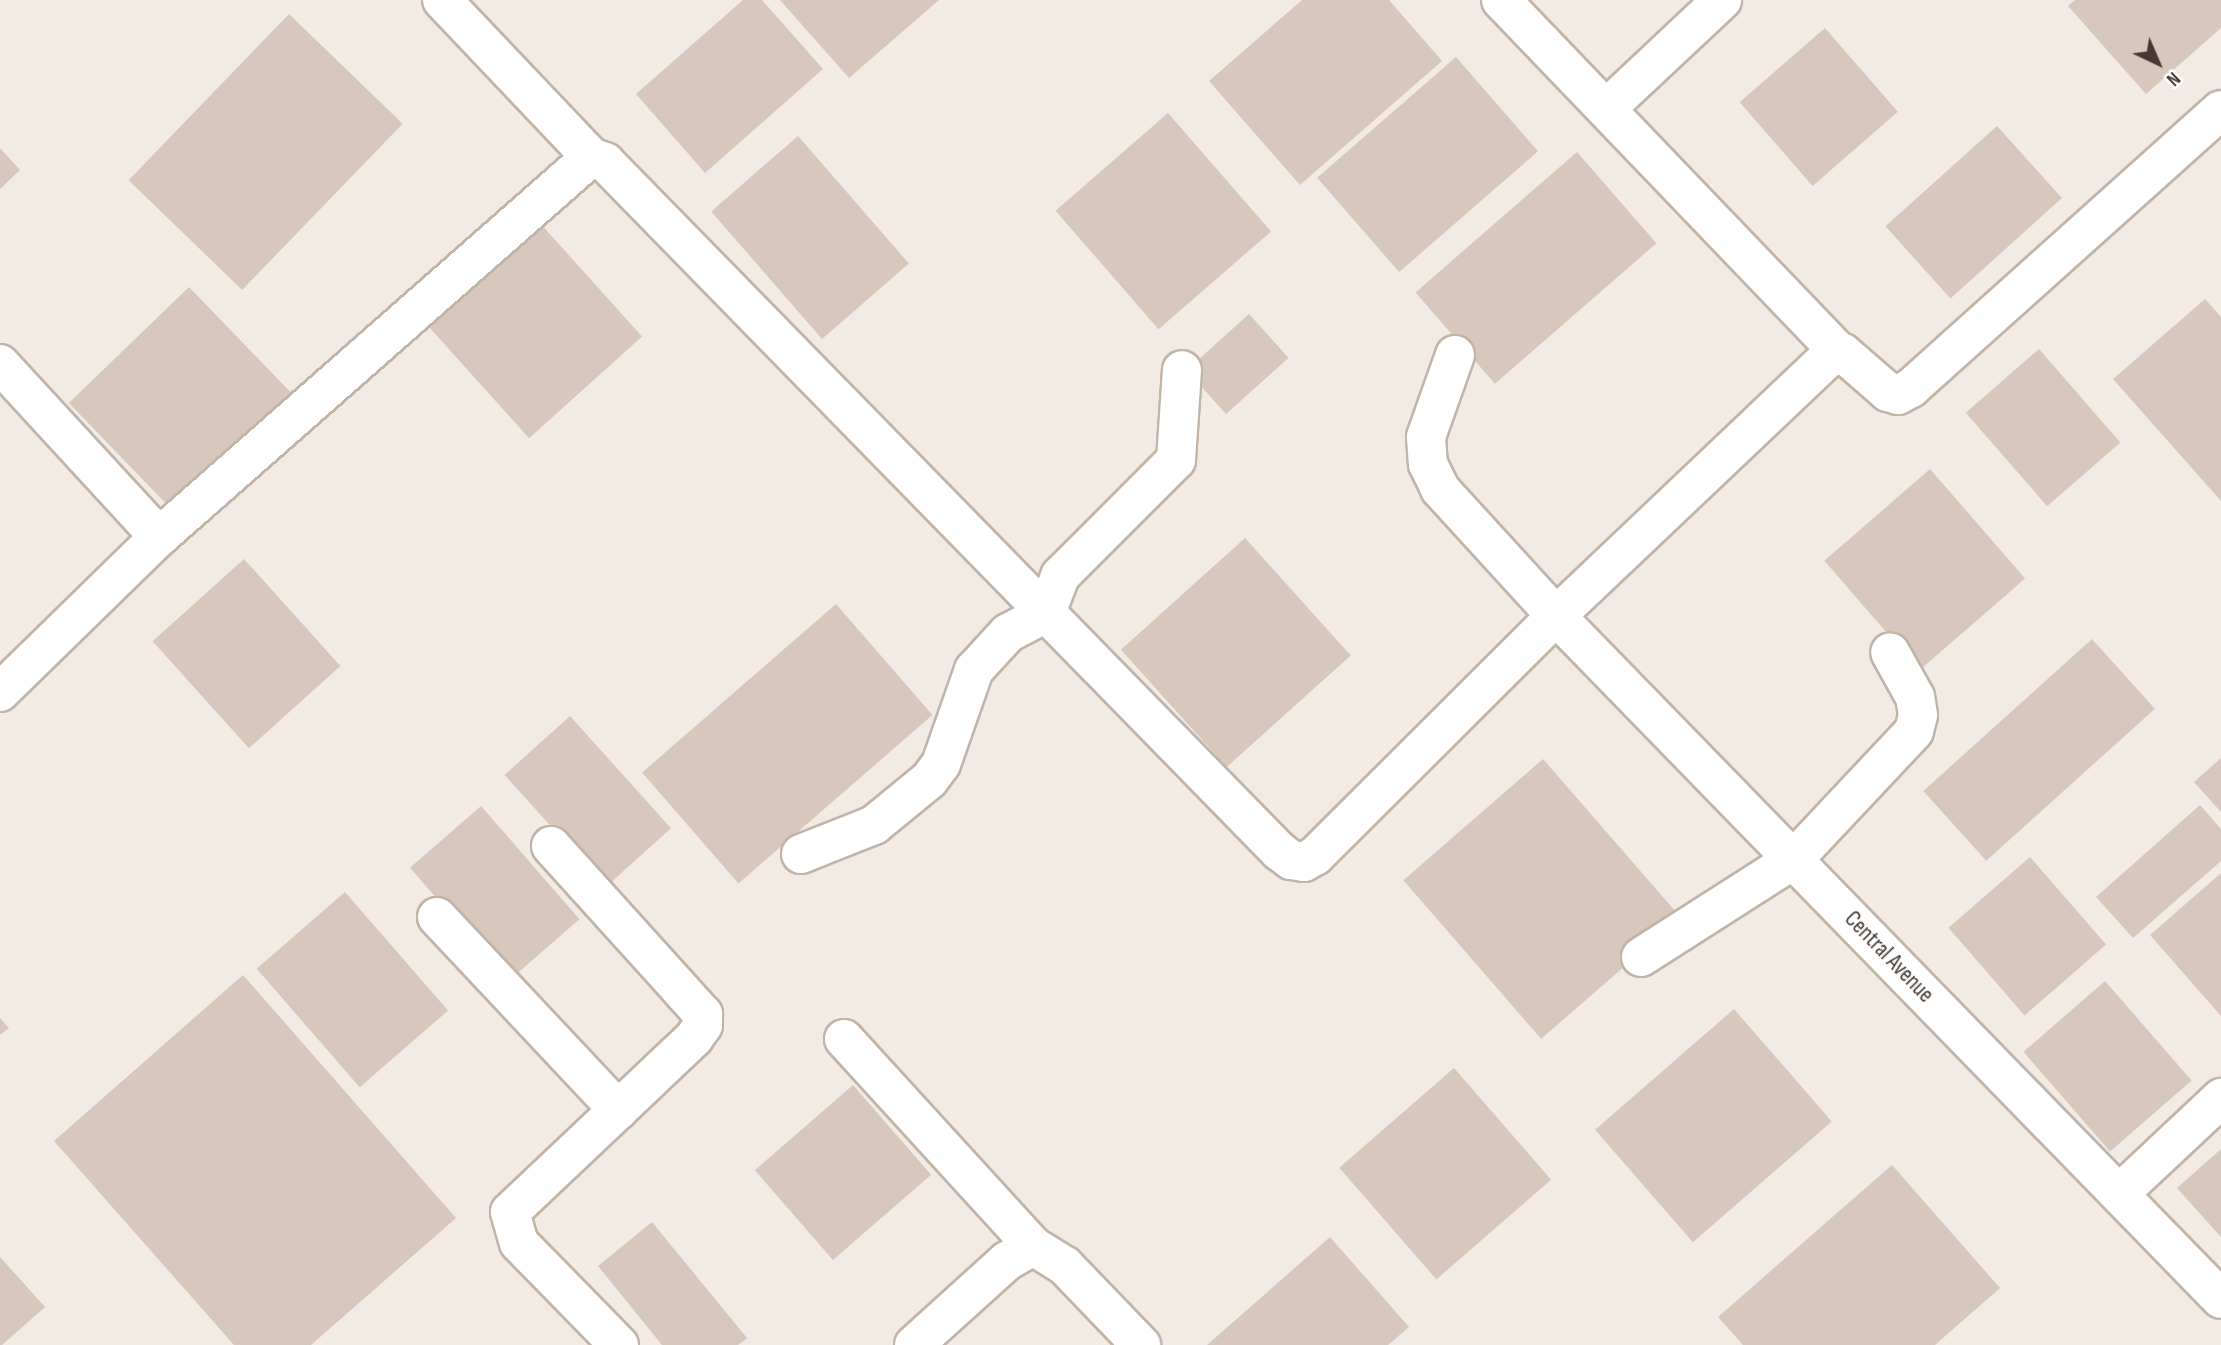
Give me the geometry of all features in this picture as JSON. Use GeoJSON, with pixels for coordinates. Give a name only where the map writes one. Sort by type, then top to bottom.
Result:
{"type":"FeatureCollection","features":[{"type":"Feature","properties":{"kind":"street"},"geometry":{"type":"LineString","coordinates":[[442,0],[591,157],[605,162],[1279,851],[1291,860],[1304,862],[1315,856],[1556,616],[1839,352]]}},
{"type":"Feature","properties":{"kind":"street"},"geometry":{"type":"LineString","coordinates":[[1501,0],[1839,352],[1888,392],[1898,394],[1911,388],[2221,110]]}},
{"type":"Feature","properties":{"kind":"street"},"geometry":{"type":"LineString","coordinates":[[1606,108],[1722,0]]}},
{"type":"Feature","properties":{"kind":"street"},"geometry":{"type":"LineString","coordinates":[[0,692],[159,537],[591,157]]}},
{"type":"Feature","properties":{"kind":"street","name":"Central Avenue"},"geometry":{"type":"LineString","coordinates":[[1455,355],[1426,437],[1429,464],[1446,497],[1556,616],[2221,1299]]}},
{"type":"Feature","properties":{"kind":"street"},"geometry":{"type":"LineString","coordinates":[[0,365],[159,537]]}},
{"type":"Feature","properties":{"kind":"street"},"geometry":{"type":"LineString","coordinates":[[801,854],[874,825],[929,780],[941,764],[974,670],[1008,633],[1046,613],[1060,576],[1176,460],[1182,370]]}},
{"type":"Feature","properties":{"kind":"street"},"geometry":{"type":"LineString","coordinates":[[1641,957],[1794,859],[1914,731],[1918,715],[1915,697],[1890,652]]}},
{"type":"Feature","properties":{"kind":"street"},"geometry":{"type":"LineString","coordinates":[[551,846],[703,1014],[703,1025],[694,1038],[510,1212],[510,1222],[519,1243],[619,1345]]}},
{"type":"Feature","properties":{"kind":"street"},"geometry":{"type":"LineString","coordinates":[[430,925],[608,1118]]}},
{"type":"Feature","properties":{"kind":"street"},"geometry":{"type":"LineString","coordinates":[[844,1039],[1033,1246],[1065,1266],[1141,1345]]}},
{"type":"Feature","properties":{"kind":"street"},"geometry":{"type":"LineString","coordinates":[[2120,1193],[2221,1098]]}},
{"type":"Feature","properties":{"kind":"street"},"geometry":{"type":"LineString","coordinates":[[914,1345],[1007,1261],[1033,1246]]}},
{"type":"Feature","properties":{"kind":"building"},"geometry":{"type":"Polygon","coordinates":[[[743,0],[762,0],[823,69],[705,173],[636,94],[743,0]]]}},
{"type":"Feature","properties":{"kind":"building"},"geometry":{"type":"Polygon","coordinates":[[[780,0],[939,0],[849,78],[780,0]]]}},
{"type":"Feature","properties":{"kind":"building"},"geometry":{"type":"Polygon","coordinates":[[[1302,0],[1389,0],[1442,61],[1300,185],[1209,81],[1302,0]]]}},
{"type":"Feature","properties":{"kind":"building"},"geometry":{"type":"Polygon","coordinates":[[[2075,0],[2221,0],[2221,28],[2146,94],[2068,6],[2075,0]]]}},
{"type":"Feature","properties":{"kind":"building"},"geometry":{"type":"Polygon","coordinates":[[[289,14],[403,124],[242,290],[129,180],[289,14]]]}},
{"type":"Feature","properties":{"kind":"building"},"geometry":{"type":"Polygon","coordinates":[[[1825,28],[1898,112],[1813,186],[1740,102],[1825,28]]]}},
{"type":"Feature","properties":{"kind":"building"},"geometry":{"type":"Polygon","coordinates":[[[1456,57],[1538,151],[1399,272],[1317,178],[1456,57]]]}},
{"type":"Feature","properties":{"kind":"building"},"geometry":{"type":"Polygon","coordinates":[[[1168,113],[1271,231],[1159,329],[1056,211],[1168,113]]]}},
{"type":"Feature","properties":{"kind":"building"},"geometry":{"type":"Polygon","coordinates":[[[1997,126],[2062,198],[1950,298],[1886,226],[1997,126]]]}},
{"type":"Feature","properties":{"kind":"building"},"geometry":{"type":"Polygon","coordinates":[[[798,136],[909,264],[822,339],[711,211],[798,136]]]}},
{"type":"Feature","properties":{"kind":"building"},"geometry":{"type":"Polygon","coordinates":[[[0,148],[20,170],[0,189],[0,148]]]}},
{"type":"Feature","properties":{"kind":"building"},"geometry":{"type":"Polygon","coordinates":[[[1577,152],[1656,243],[1495,384],[1415,292],[1577,152]]]}},
{"type":"Feature","properties":{"kind":"building"},"geometry":{"type":"Polygon","coordinates":[[[539,222],[642,336],[529,438],[426,324],[539,222]]]}},
{"type":"Feature","properties":{"kind":"building"},"geometry":{"type":"Polygon","coordinates":[[[189,287],[292,393],[172,509],[69,403],[189,287]]]}},
{"type":"Feature","properties":{"kind":"building"},"geometry":{"type":"Polygon","coordinates":[[[2205,299],[2221,317],[2221,501],[2113,379],[2205,299]]]}},
{"type":"Feature","properties":{"kind":"building"},"geometry":{"type":"Polygon","coordinates":[[[1249,314],[1288,358],[1226,414],[1187,370],[1249,314]]]}},
{"type":"Feature","properties":{"kind":"building"},"geometry":{"type":"Polygon","coordinates":[[[2039,349],[2120,443],[2047,506],[1966,413],[2039,349]]]}},
{"type":"Feature","properties":{"kind":"building"},"geometry":{"type":"Polygon","coordinates":[[[1930,469],[2025,578],[1919,670],[1824,561],[1930,469]]]}},
{"type":"Feature","properties":{"kind":"building"},"geometry":{"type":"Polygon","coordinates":[[[1245,538],[1351,655],[1227,767],[1121,650],[1245,538]]]}},
{"type":"Feature","properties":{"kind":"building"},"geometry":{"type":"Polygon","coordinates":[[[244,559],[340,666],[249,748],[153,641],[244,559]]]}},
{"type":"Feature","properties":{"kind":"building"},"geometry":{"type":"Polygon","coordinates":[[[836,604],[932,715],[738,884],[642,773],[836,604]]]}},
{"type":"Feature","properties":{"kind":"building"},"geometry":{"type":"Polygon","coordinates":[[[2092,639],[2155,709],[1986,861],[1923,791],[2092,639]]]}},
{"type":"Feature","properties":{"kind":"building"},"geometry":{"type":"Polygon","coordinates":[[[570,716],[671,828],[606,887],[505,775],[570,716]]]}},
{"type":"Feature","properties":{"kind":"building"},"geometry":{"type":"Polygon","coordinates":[[[2221,758],[2221,812],[2194,782],[2221,758]]]}},
{"type":"Feature","properties":{"kind":"building"},"geometry":{"type":"Polygon","coordinates":[[[1543,759],[1681,917],[1541,1039],[1403,880],[1543,759]]]}},
{"type":"Feature","properties":{"kind":"building"},"geometry":{"type":"Polygon","coordinates":[[[2200,805],[2221,829],[2221,861],[2133,938],[2096,897],[2200,805]]]}},
{"type":"Feature","properties":{"kind":"building"},"geometry":{"type":"Polygon","coordinates":[[[481,806],[579,919],[508,981],[410,868],[481,806]]]}},
{"type":"Feature","properties":{"kind":"building"},"geometry":{"type":"Polygon","coordinates":[[[2030,857],[2106,945],[2025,1015],[1948,928],[2030,857]]]}},
{"type":"Feature","properties":{"kind":"building"},"geometry":{"type":"Polygon","coordinates":[[[2221,873],[2221,1016],[2150,935],[2221,873]]]}},
{"type":"Feature","properties":{"kind":"building"},"geometry":{"type":"Polygon","coordinates":[[[345,892],[448,1010],[360,1087],[257,969],[345,892]]]}},
{"type":"Feature","properties":{"kind":"building"},"geometry":{"type":"Polygon","coordinates":[[[243,975],[456,1218],[311,1345],[234,1345],[54,1141],[243,975]]]}},
{"type":"Feature","properties":{"kind":"building"},"geometry":{"type":"Polygon","coordinates":[[[2105,981],[2192,1081],[2110,1151],[2023,1052],[2105,981]]]}},
{"type":"Feature","properties":{"kind":"building"},"geometry":{"type":"Polygon","coordinates":[[[1734,1009],[1832,1121],[1693,1242],[1595,1130],[1734,1009]]]}},
{"type":"Feature","properties":{"kind":"building"},"geometry":{"type":"Polygon","coordinates":[[[0,1018],[9,1028],[0,1035],[0,1018]]]}},
{"type":"Feature","properties":{"kind":"building"},"geometry":{"type":"Polygon","coordinates":[[[1454,1068],[1551,1180],[1436,1279],[1339,1168],[1454,1068]]]}},
{"type":"Feature","properties":{"kind":"building"},"geometry":{"type":"Polygon","coordinates":[[[853,1085],[931,1175],[833,1260],[755,1170],[853,1085]]]}},
{"type":"Feature","properties":{"kind":"building"},"geometry":{"type":"Polygon","coordinates":[[[2221,1149],[2221,1237],[2177,1188],[2221,1149]]]}},
{"type":"Feature","properties":{"kind":"building"},"geometry":{"type":"Polygon","coordinates":[[[1892,1165],[2000,1288],[1935,1345],[1743,1345],[1718,1317],[1892,1165]]]}},
{"type":"Feature","properties":{"kind":"building"},"geometry":{"type":"Polygon","coordinates":[[[652,1222],[747,1338],[738,1345],[662,1345],[598,1266],[652,1222]]]}},
{"type":"Feature","properties":{"kind":"building"},"geometry":{"type":"Polygon","coordinates":[[[1330,1237],[1409,1327],[1388,1345],[1207,1345],[1330,1237]]]}},
{"type":"Feature","properties":{"kind":"building"},"geometry":{"type":"Polygon","coordinates":[[[0,1257],[45,1307],[2,1345],[0,1345],[0,1257]]]}}]}
